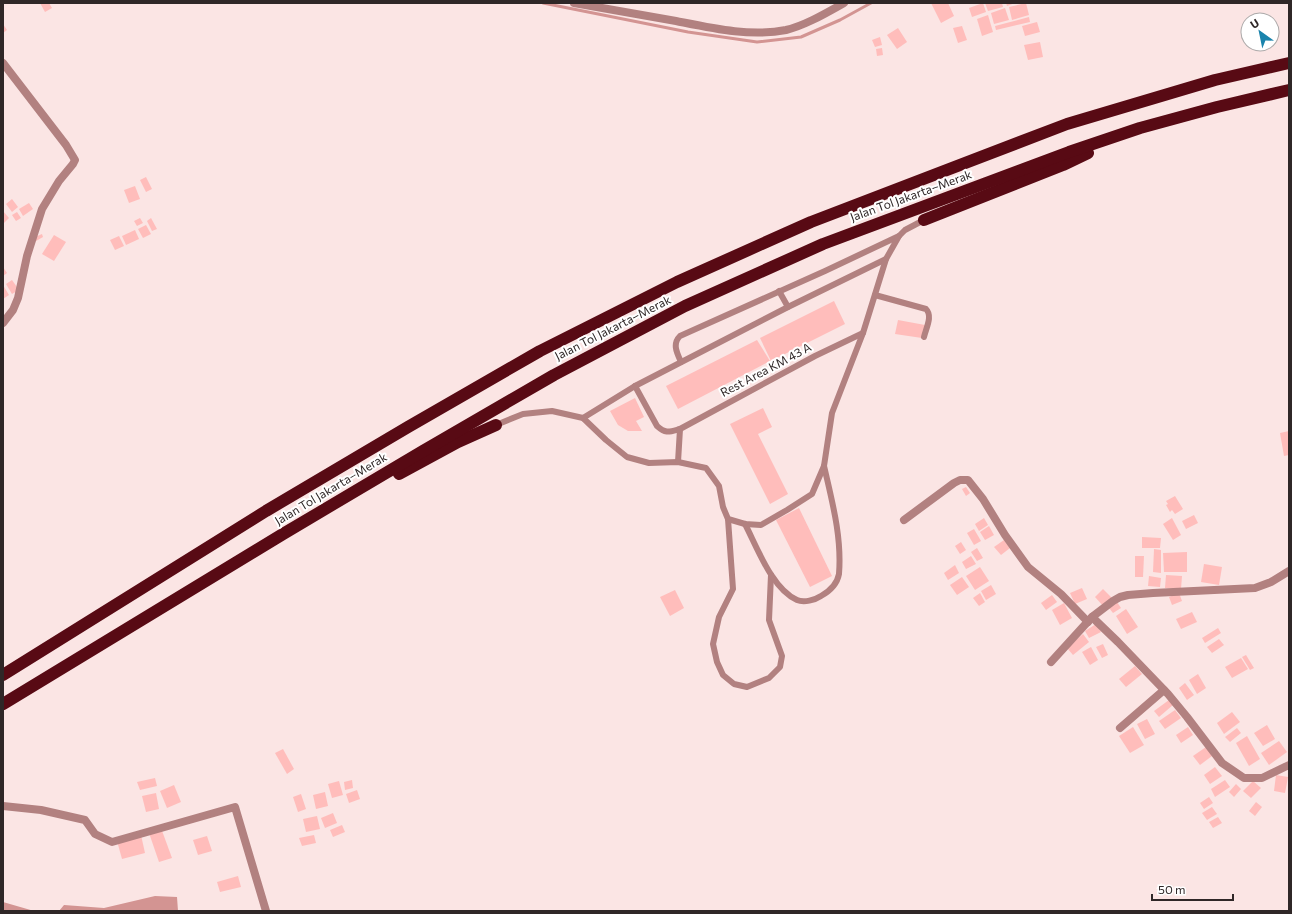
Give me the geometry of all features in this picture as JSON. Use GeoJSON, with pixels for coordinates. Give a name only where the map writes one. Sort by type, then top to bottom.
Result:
{"type":"FeatureCollection","features":[{"type":"Feature","properties":{"kind":"highway","name":"Jalan Tol Jakarta–Merak"},"geometry":{"type":"LineString","coordinates":[[3,675],[266,511],[408,427],[540,351],[677,282],[811,222],[1067,124],[1215,80],[1289,63]]}},
{"type":"Feature","properties":{"kind":"highway","name":"Jalan Tol Jakarta–Merak"},"geometry":{"type":"LineString","coordinates":[[3,704],[283,534],[554,375],[685,306],[823,244],[1069,152],[1140,128],[1289,90]]}},
{"type":"Feature","properties":{"kind":"highway"},"geometry":{"type":"LineString","coordinates":[[924,220],[1063,165],[1140,128]]}},
{"type":"Feature","properties":{"kind":"highway"},"geometry":{"type":"LineString","coordinates":[[283,534],[458,442],[496,425]]}},
{"type":"Feature","properties":{"kind":"street"},"geometry":{"type":"LineString","coordinates":[[574,3],[698,25],[739,31],[759,32],[786,30],[815,19],[844,3]]}},
{"type":"Feature","properties":{"kind":"street"},"geometry":{"type":"LineString","coordinates":[[3,64],[66,145],[75,160],[59,181],[42,209],[27,256],[14,310],[3,323]]}},
{"type":"Feature","properties":{"kind":"street"},"geometry":{"type":"LineString","coordinates":[[904,520],[954,483],[960,480],[968,480],[983,499],[1005,535],[1028,567],[1118,642],[1164,690],[1187,717],[1222,763],[1244,778],[1262,778],[1289,765]]}},
{"type":"Feature","properties":{"kind":"street"},"geometry":{"type":"LineString","coordinates":[[1051,662],[1090,620],[1113,601],[1128,595],[1255,588],[1271,582],[1289,571]]}},
{"type":"Feature","properties":{"kind":"street"},"geometry":{"type":"LineString","coordinates":[[1120,728],[1164,690]]}},
{"type":"Feature","properties":{"kind":"street"},"geometry":{"type":"LineString","coordinates":[[3,806],[41,810],[85,820],[95,834],[112,842],[235,807],[266,911]]}},
{"type":"Feature","properties":{"kind":"lane"},"geometry":{"type":"LineString","coordinates":[[728,519],[745,524],[761,525],[812,494],[824,466],[832,414],[863,333],[886,259],[899,236],[905,230],[924,220]]}},
{"type":"Feature","properties":{"kind":"lane"},"geometry":{"type":"LineString","coordinates":[[681,362],[676,350],[676,341],[680,336],[826,271],[899,236]]}},
{"type":"Feature","properties":{"kind":"lane"},"geometry":{"type":"LineString","coordinates":[[584,418],[635,386],[788,307],[886,259]]}},
{"type":"Feature","properties":{"kind":"lane"},"geometry":{"type":"LineString","coordinates":[[779,291],[788,307]]}},
{"type":"Feature","properties":{"kind":"lane"},"geometry":{"type":"LineString","coordinates":[[875,295],[926,308],[929,312],[929,316],[924,337]]}},
{"type":"Feature","properties":{"kind":"lane","name":"Rest Area KM 43 A"},"geometry":{"type":"LineString","coordinates":[[635,386],[657,426],[662,431],[665,432],[680,429],[815,356],[863,333]]}},
{"type":"Feature","properties":{"kind":"lane"},"geometry":{"type":"LineString","coordinates":[[496,425],[523,414],[552,411],[584,418],[606,440],[627,457],[649,463],[678,462],[706,468],[719,486],[723,507],[728,519],[733,589],[719,617],[714,644],[717,662],[723,675],[734,684],[747,687],[769,678],[780,667],[782,656],[769,620],[771,575]]}},
{"type":"Feature","properties":{"kind":"lane"},"geometry":{"type":"LineString","coordinates":[[678,462],[680,429]]}},
{"type":"Feature","properties":{"kind":"lane"},"geometry":{"type":"LineString","coordinates":[[745,524],[771,575],[785,592],[804,602],[820,597],[835,586],[838,575],[840,543],[824,466]]}},
{"type":"Feature","properties":{"kind":"shaded area"},"geometry":{"type":"Polygon","coordinates":[[[155,896],[177,897],[178,911],[59,911],[64,905],[104,908],[155,896]]]}},
{"type":"Feature","properties":{"kind":"shaded area"},"geometry":{"type":"Polygon","coordinates":[[[3,902],[34,911],[3,911],[3,902]]]}},
{"type":"Feature","properties":{"kind":"building"},"geometry":{"type":"Polygon","coordinates":[[[40,3],[49,3],[52,8],[45,12],[40,3]]]}},
{"type":"Feature","properties":{"kind":"building"},"geometry":{"type":"Polygon","coordinates":[[[931,3],[948,3],[954,16],[941,23],[931,3]]]}},
{"type":"Feature","properties":{"kind":"building"},"geometry":{"type":"Polygon","coordinates":[[[983,3],[986,12],[972,17],[969,8],[983,3]]]}},
{"type":"Feature","properties":{"kind":"building"},"geometry":{"type":"Polygon","coordinates":[[[985,3],[1002,3],[1003,7],[988,11],[985,3]]]}},
{"type":"Feature","properties":{"kind":"building"},"geometry":{"type":"Polygon","coordinates":[[[1006,3],[1015,3],[1007,6],[1006,3]]]}},
{"type":"Feature","properties":{"kind":"building"},"geometry":{"type":"Polygon","coordinates":[[[1026,3],[1029,15],[1012,20],[1009,7],[1026,3]]]}},
{"type":"Feature","properties":{"kind":"building"},"geometry":{"type":"Polygon","coordinates":[[[1005,8],[1009,20],[994,24],[991,13],[1005,8]]]}},
{"type":"Feature","properties":{"kind":"building"},"geometry":{"type":"Polygon","coordinates":[[[988,15],[993,32],[982,36],[977,19],[988,15]]]}},
{"type":"Feature","properties":{"kind":"building"},"geometry":{"type":"Polygon","coordinates":[[[1029,17],[1030,22],[996,30],[995,26],[1029,17]]]}},
{"type":"Feature","properties":{"kind":"building"},"geometry":{"type":"Polygon","coordinates":[[[1037,22],[1040,32],[1025,36],[1022,26],[1037,22]]]}},
{"type":"Feature","properties":{"kind":"building"},"geometry":{"type":"Polygon","coordinates":[[[3,24],[7,30],[3,33],[3,24]]]}},
{"type":"Feature","properties":{"kind":"building"},"geometry":{"type":"Polygon","coordinates":[[[962,26],[967,40],[958,43],[953,28],[962,26]]]}},
{"type":"Feature","properties":{"kind":"building"},"geometry":{"type":"Polygon","coordinates":[[[898,28],[907,42],[897,49],[887,35],[898,28]]]}},
{"type":"Feature","properties":{"kind":"building"},"geometry":{"type":"Polygon","coordinates":[[[880,37],[882,45],[875,47],[872,40],[880,37]]]}},
{"type":"Feature","properties":{"kind":"building"},"geometry":{"type":"Polygon","coordinates":[[[1040,42],[1043,57],[1028,60],[1024,45],[1040,42]]]}},
{"type":"Feature","properties":{"kind":"building"},"geometry":{"type":"Polygon","coordinates":[[[882,48],[883,55],[877,56],[876,49],[882,48]]]}},
{"type":"Feature","properties":{"kind":"building"},"geometry":{"type":"Polygon","coordinates":[[[146,177],[152,189],[146,192],[140,180],[146,177]]]}},
{"type":"Feature","properties":{"kind":"building"},"geometry":{"type":"Polygon","coordinates":[[[135,186],[140,199],[129,203],[124,190],[135,186]]]}},
{"type":"Feature","properties":{"kind":"building"},"geometry":{"type":"Polygon","coordinates":[[[12,199],[18,207],[12,212],[6,204],[12,199]]]}},
{"type":"Feature","properties":{"kind":"building"},"geometry":{"type":"Polygon","coordinates":[[[29,203],[33,209],[23,216],[19,209],[29,203]]]}},
{"type":"Feature","properties":{"kind":"building"},"geometry":{"type":"Polygon","coordinates":[[[3,211],[9,218],[3,224],[3,211]]]}},
{"type":"Feature","properties":{"kind":"building"},"geometry":{"type":"Polygon","coordinates":[[[17,212],[21,218],[16,221],[12,215],[17,212]]]}},
{"type":"Feature","properties":{"kind":"building"},"geometry":{"type":"Polygon","coordinates":[[[140,218],[143,223],[137,226],[134,221],[140,218]]]}},
{"type":"Feature","properties":{"kind":"building"},"geometry":{"type":"Polygon","coordinates":[[[151,218],[157,229],[152,231],[147,221],[151,218]]]}},
{"type":"Feature","properties":{"kind":"building"},"geometry":{"type":"Polygon","coordinates":[[[146,225],[151,234],[143,238],[138,229],[146,225]]]}},
{"type":"Feature","properties":{"kind":"building"},"geometry":{"type":"Polygon","coordinates":[[[135,230],[139,239],[126,245],[122,236],[135,230]]]}},
{"type":"Feature","properties":{"kind":"building"},"geometry":{"type":"Polygon","coordinates":[[[42,234],[43,237],[36,241],[35,237],[42,234]]]}},
{"type":"Feature","properties":{"kind":"building"},"geometry":{"type":"Polygon","coordinates":[[[54,235],[66,242],[54,261],[42,254],[54,235]]]}},
{"type":"Feature","properties":{"kind":"building"},"geometry":{"type":"Polygon","coordinates":[[[119,236],[124,246],[115,250],[110,240],[119,236]]]}},
{"type":"Feature","properties":{"kind":"building"},"geometry":{"type":"Polygon","coordinates":[[[3,267],[7,273],[3,276],[3,267]]]}},
{"type":"Feature","properties":{"kind":"building"},"geometry":{"type":"Polygon","coordinates":[[[12,280],[19,290],[12,294],[6,284],[12,280]]]}},
{"type":"Feature","properties":{"kind":"building"},"geometry":{"type":"Polygon","coordinates":[[[3,285],[9,295],[3,299],[3,285]]]}},
{"type":"Feature","properties":{"kind":"building"},"geometry":{"type":"Polygon","coordinates":[[[834,301],[845,324],[771,361],[760,338],[834,301]]]}},
{"type":"Feature","properties":{"kind":"building"},"geometry":{"type":"Polygon","coordinates":[[[898,320],[925,325],[922,338],[895,334],[898,320]]]}},
{"type":"Feature","properties":{"kind":"building"},"geometry":{"type":"Polygon","coordinates":[[[757,340],[770,361],[678,409],[666,386],[757,340]]]}},
{"type":"Feature","properties":{"kind":"building"},"geometry":{"type":"Polygon","coordinates":[[[635,398],[644,417],[636,421],[642,431],[628,431],[618,425],[610,411],[635,398]]]}},
{"type":"Feature","properties":{"kind":"building"},"geometry":{"type":"Polygon","coordinates":[[[763,408],[772,427],[758,434],[788,494],[770,504],[730,424],[763,408]]]}},
{"type":"Feature","properties":{"kind":"building"},"geometry":{"type":"Polygon","coordinates":[[[1289,431],[1289,455],[1284,456],[1280,433],[1289,431]]]}},
{"type":"Feature","properties":{"kind":"building"},"geometry":{"type":"Polygon","coordinates":[[[966,487],[970,493],[966,496],[962,489],[966,487]]]}},
{"type":"Feature","properties":{"kind":"building"},"geometry":{"type":"Polygon","coordinates":[[[1175,496],[1183,509],[1175,514],[1172,510],[1170,512],[1166,505],[1168,504],[1166,501],[1175,496]]]}},
{"type":"Feature","properties":{"kind":"building"},"geometry":{"type":"Polygon","coordinates":[[[799,508],[832,576],[810,587],[776,520],[799,508]]]}},
{"type":"Feature","properties":{"kind":"building"},"geometry":{"type":"Polygon","coordinates":[[[1194,515],[1198,523],[1186,529],[1182,521],[1194,515]]]}},
{"type":"Feature","properties":{"kind":"building"},"geometry":{"type":"Polygon","coordinates":[[[984,518],[988,525],[979,531],[975,524],[984,518]]]}},
{"type":"Feature","properties":{"kind":"building"},"geometry":{"type":"Polygon","coordinates":[[[1172,518],[1181,535],[1173,540],[1163,524],[1172,518]]]}},
{"type":"Feature","properties":{"kind":"building"},"geometry":{"type":"Polygon","coordinates":[[[989,526],[994,535],[985,540],[980,532],[989,526]]]}},
{"type":"Feature","properties":{"kind":"building"},"geometry":{"type":"Polygon","coordinates":[[[974,529],[981,541],[974,545],[967,533],[974,529]]]}},
{"type":"Feature","properties":{"kind":"building"},"geometry":{"type":"Polygon","coordinates":[[[1142,537],[1161,538],[1160,548],[1142,548],[1142,537]]]}},
{"type":"Feature","properties":{"kind":"building"},"geometry":{"type":"Polygon","coordinates":[[[1004,540],[1010,548],[1001,555],[994,547],[1004,540]]]}},
{"type":"Feature","properties":{"kind":"building"},"geometry":{"type":"Polygon","coordinates":[[[961,542],[966,550],[960,554],[955,546],[961,542]]]}},
{"type":"Feature","properties":{"kind":"building"},"geometry":{"type":"Polygon","coordinates":[[[977,548],[983,558],[977,561],[971,552],[977,548]]]}},
{"type":"Feature","properties":{"kind":"building"},"geometry":{"type":"Polygon","coordinates":[[[1154,549],[1161,550],[1161,573],[1153,572],[1154,549]]]}},
{"type":"Feature","properties":{"kind":"building"},"geometry":{"type":"Polygon","coordinates":[[[1187,552],[1187,572],[1164,572],[1163,553],[1187,552]]]}},
{"type":"Feature","properties":{"kind":"building"},"geometry":{"type":"Polygon","coordinates":[[[971,556],[976,564],[966,569],[962,562],[971,556]]]}},
{"type":"Feature","properties":{"kind":"building"},"geometry":{"type":"Polygon","coordinates":[[[1135,556],[1144,556],[1143,577],[1135,577],[1135,556]]]}},
{"type":"Feature","properties":{"kind":"building"},"geometry":{"type":"Polygon","coordinates":[[[1204,564],[1222,567],[1219,585],[1201,582],[1204,564]]]}},
{"type":"Feature","properties":{"kind":"building"},"geometry":{"type":"Polygon","coordinates":[[[955,565],[959,573],[948,580],[944,573],[955,565]]]}},
{"type":"Feature","properties":{"kind":"building"},"geometry":{"type":"Polygon","coordinates":[[[980,567],[989,581],[975,590],[966,576],[980,567]]]}},
{"type":"Feature","properties":{"kind":"building"},"geometry":{"type":"Polygon","coordinates":[[[1166,575],[1182,576],[1181,589],[1165,588],[1166,575]]]}},
{"type":"Feature","properties":{"kind":"building"},"geometry":{"type":"Polygon","coordinates":[[[1149,576],[1161,578],[1160,587],[1148,586],[1149,576]]]}},
{"type":"Feature","properties":{"kind":"building"},"geometry":{"type":"Polygon","coordinates":[[[962,577],[969,587],[957,595],[950,585],[962,577]]]}},
{"type":"Feature","properties":{"kind":"building"},"geometry":{"type":"Polygon","coordinates":[[[991,585],[996,594],[986,600],[981,591],[991,585]]]}},
{"type":"Feature","properties":{"kind":"building"},"geometry":{"type":"Polygon","coordinates":[[[1082,588],[1087,599],[1075,604],[1070,593],[1082,588]]]}},
{"type":"Feature","properties":{"kind":"building"},"geometry":{"type":"Polygon","coordinates":[[[1103,589],[1113,599],[1104,607],[1095,597],[1103,589]]]}},
{"type":"Feature","properties":{"kind":"building"},"geometry":{"type":"Polygon","coordinates":[[[675,590],[684,608],[670,616],[660,597],[675,590]]]}},
{"type":"Feature","properties":{"kind":"building"},"geometry":{"type":"Polygon","coordinates":[[[980,593],[985,602],[979,606],[973,598],[980,593]]]}},
{"type":"Feature","properties":{"kind":"building"},"geometry":{"type":"Polygon","coordinates":[[[1179,593],[1182,601],[1172,605],[1169,597],[1179,593]]]}},
{"type":"Feature","properties":{"kind":"building"},"geometry":{"type":"Polygon","coordinates":[[[1052,595],[1057,602],[1046,610],[1041,603],[1052,595]]]}},
{"type":"Feature","properties":{"kind":"building"},"geometry":{"type":"Polygon","coordinates":[[[1117,602],[1121,608],[1113,613],[1109,608],[1117,602]]]}},
{"type":"Feature","properties":{"kind":"building"},"geometry":{"type":"Polygon","coordinates":[[[1064,603],[1072,618],[1060,625],[1052,610],[1064,603]]]}},
{"type":"Feature","properties":{"kind":"building"},"geometry":{"type":"Polygon","coordinates":[[[1126,609],[1138,627],[1127,634],[1116,616],[1126,609]]]}},
{"type":"Feature","properties":{"kind":"building"},"geometry":{"type":"Polygon","coordinates":[[[1192,612],[1197,622],[1181,629],[1176,619],[1192,612]]]}},
{"type":"Feature","properties":{"kind":"building"},"geometry":{"type":"Polygon","coordinates":[[[1096,624],[1101,632],[1089,638],[1085,631],[1096,624]]]}},
{"type":"Feature","properties":{"kind":"building"},"geometry":{"type":"Polygon","coordinates":[[[1218,628],[1221,633],[1205,643],[1202,638],[1218,628]]]}},
{"type":"Feature","properties":{"kind":"building"},"geometry":{"type":"Polygon","coordinates":[[[1083,634],[1089,642],[1073,655],[1067,648],[1083,634]]]}},
{"type":"Feature","properties":{"kind":"building"},"geometry":{"type":"Polygon","coordinates":[[[1219,639],[1224,645],[1212,653],[1207,647],[1219,639]]]}},
{"type":"Feature","properties":{"kind":"building"},"geometry":{"type":"Polygon","coordinates":[[[1103,644],[1108,655],[1102,658],[1096,647],[1103,644]]]}},
{"type":"Feature","properties":{"kind":"building"},"geometry":{"type":"Polygon","coordinates":[[[1091,647],[1098,660],[1090,665],[1082,652],[1091,647]]]}},
{"type":"Feature","properties":{"kind":"building"},"geometry":{"type":"Polygon","coordinates":[[[1246,655],[1254,668],[1250,670],[1242,657],[1246,655]]]}},
{"type":"Feature","properties":{"kind":"building"},"geometry":{"type":"Polygon","coordinates":[[[1241,658],[1248,669],[1232,678],[1225,667],[1241,658]]]}},
{"type":"Feature","properties":{"kind":"building"},"geometry":{"type":"Polygon","coordinates":[[[1135,666],[1142,674],[1126,687],[1119,679],[1135,666]]]}},
{"type":"Feature","properties":{"kind":"building"},"geometry":{"type":"Polygon","coordinates":[[[1198,674],[1206,688],[1197,694],[1189,680],[1198,674]]]}},
{"type":"Feature","properties":{"kind":"building"},"geometry":{"type":"Polygon","coordinates":[[[1185,683],[1194,695],[1187,700],[1179,688],[1185,683]]]}},
{"type":"Feature","properties":{"kind":"building"},"geometry":{"type":"Polygon","coordinates":[[[1169,700],[1173,705],[1159,717],[1154,711],[1169,700]]]}},
{"type":"Feature","properties":{"kind":"building"},"geometry":{"type":"Polygon","coordinates":[[[1175,710],[1181,718],[1165,729],[1159,721],[1175,710]]]}},
{"type":"Feature","properties":{"kind":"building"},"geometry":{"type":"Polygon","coordinates":[[[1232,712],[1240,722],[1224,734],[1217,723],[1232,712]]]}},
{"type":"Feature","properties":{"kind":"building"},"geometry":{"type":"Polygon","coordinates":[[[1147,719],[1155,734],[1145,739],[1137,724],[1147,719]]]}},
{"type":"Feature","properties":{"kind":"building"},"geometry":{"type":"Polygon","coordinates":[[[1267,725],[1275,739],[1263,746],[1254,733],[1267,725]]]}},
{"type":"Feature","properties":{"kind":"building"},"geometry":{"type":"Polygon","coordinates":[[[1133,727],[1144,745],[1130,753],[1119,736],[1133,727]]]}},
{"type":"Feature","properties":{"kind":"building"},"geometry":{"type":"Polygon","coordinates":[[[1188,727],[1193,735],[1181,743],[1176,735],[1188,727]]]}},
{"type":"Feature","properties":{"kind":"building"},"geometry":{"type":"Polygon","coordinates":[[[1237,728],[1241,733],[1230,742],[1225,737],[1237,728]]]}},
{"type":"Feature","properties":{"kind":"building"},"geometry":{"type":"Polygon","coordinates":[[[1247,736],[1260,759],[1249,766],[1236,743],[1247,736]]]}},
{"type":"Feature","properties":{"kind":"building"},"geometry":{"type":"Polygon","coordinates":[[[1279,741],[1287,752],[1269,765],[1261,753],[1279,741]]]}},
{"type":"Feature","properties":{"kind":"building"},"geometry":{"type":"Polygon","coordinates":[[[1206,747],[1212,756],[1200,765],[1193,756],[1206,747]]]}},
{"type":"Feature","properties":{"kind":"building"},"geometry":{"type":"Polygon","coordinates":[[[283,749],[294,769],[287,774],[275,753],[283,749]]]}},
{"type":"Feature","properties":{"kind":"building"},"geometry":{"type":"Polygon","coordinates":[[[1215,767],[1222,776],[1210,784],[1204,775],[1215,767]]]}},
{"type":"Feature","properties":{"kind":"building"},"geometry":{"type":"Polygon","coordinates":[[[1276,775],[1288,777],[1285,793],[1274,791],[1276,775]]]}},
{"type":"Feature","properties":{"kind":"building"},"geometry":{"type":"Polygon","coordinates":[[[155,778],[157,786],[140,790],[137,782],[155,778]]]}},
{"type":"Feature","properties":{"kind":"building"},"geometry":{"type":"Polygon","coordinates":[[[352,780],[353,788],[345,790],[344,782],[352,780]]]}},
{"type":"Feature","properties":{"kind":"building"},"geometry":{"type":"Polygon","coordinates":[[[1225,780],[1230,787],[1215,797],[1211,789],[1225,780]]]}},
{"type":"Feature","properties":{"kind":"building"},"geometry":{"type":"Polygon","coordinates":[[[339,781],[343,795],[332,798],[328,784],[339,781]]]}},
{"type":"Feature","properties":{"kind":"building"},"geometry":{"type":"Polygon","coordinates":[[[1253,781],[1261,788],[1251,798],[1243,791],[1253,781]]]}},
{"type":"Feature","properties":{"kind":"building"},"geometry":{"type":"Polygon","coordinates":[[[1236,784],[1241,789],[1234,797],[1229,792],[1236,784]]]}},
{"type":"Feature","properties":{"kind":"building"},"geometry":{"type":"Polygon","coordinates":[[[174,785],[181,802],[167,808],[160,791],[174,785]]]}},
{"type":"Feature","properties":{"kind":"building"},"geometry":{"type":"Polygon","coordinates":[[[357,790],[360,799],[349,803],[346,794],[357,790]]]}},
{"type":"Feature","properties":{"kind":"building"},"geometry":{"type":"Polygon","coordinates":[[[325,792],[328,806],[316,809],[313,795],[325,792]]]}},
{"type":"Feature","properties":{"kind":"building"},"geometry":{"type":"Polygon","coordinates":[[[156,793],[159,809],[146,812],[142,796],[156,793]]]}},
{"type":"Feature","properties":{"kind":"building"},"geometry":{"type":"Polygon","coordinates":[[[301,794],[306,809],[298,812],[293,797],[301,794]]]}},
{"type":"Feature","properties":{"kind":"building"},"geometry":{"type":"Polygon","coordinates":[[[1209,797],[1213,803],[1204,809],[1200,803],[1209,797]]]}},
{"type":"Feature","properties":{"kind":"building"},"geometry":{"type":"Polygon","coordinates":[[[1256,802],[1262,807],[1255,816],[1249,811],[1256,802]]]}},
{"type":"Feature","properties":{"kind":"building"},"geometry":{"type":"Polygon","coordinates":[[[1212,807],[1217,814],[1207,820],[1202,813],[1212,807]]]}},
{"type":"Feature","properties":{"kind":"building"},"geometry":{"type":"Polygon","coordinates":[[[333,813],[337,823],[325,828],[321,818],[333,813]]]}},
{"type":"Feature","properties":{"kind":"building"},"geometry":{"type":"Polygon","coordinates":[[[317,816],[320,829],[306,832],[303,819],[317,816]]]}},
{"type":"Feature","properties":{"kind":"building"},"geometry":{"type":"Polygon","coordinates":[[[1218,817],[1222,823],[1213,828],[1209,822],[1218,817]]]}},
{"type":"Feature","properties":{"kind":"building"},"geometry":{"type":"Polygon","coordinates":[[[342,825],[345,832],[333,837],[330,830],[342,825]]]}},
{"type":"Feature","properties":{"kind":"building"},"geometry":{"type":"Polygon","coordinates":[[[161,828],[172,858],[159,862],[149,833],[161,828]]]}},
{"type":"Feature","properties":{"kind":"building"},"geometry":{"type":"Polygon","coordinates":[[[141,835],[145,853],[122,859],[117,841],[141,835]]]}},
{"type":"Feature","properties":{"kind":"building"},"geometry":{"type":"Polygon","coordinates":[[[314,835],[316,843],[302,846],[299,838],[314,835]]]}},
{"type":"Feature","properties":{"kind":"building"},"geometry":{"type":"Polygon","coordinates":[[[207,836],[212,851],[198,855],[193,840],[207,836]]]}},
{"type":"Feature","properties":{"kind":"building"},"geometry":{"type":"Polygon","coordinates":[[[238,876],[241,887],[220,892],[217,882],[238,876]]]}},
{"type":"Feature","properties":{"kind":"waterway"},"geometry":{"type":"LineString","coordinates":[[543,3],[688,32],[757,42],[801,37],[840,20],[871,3]]}}]}
